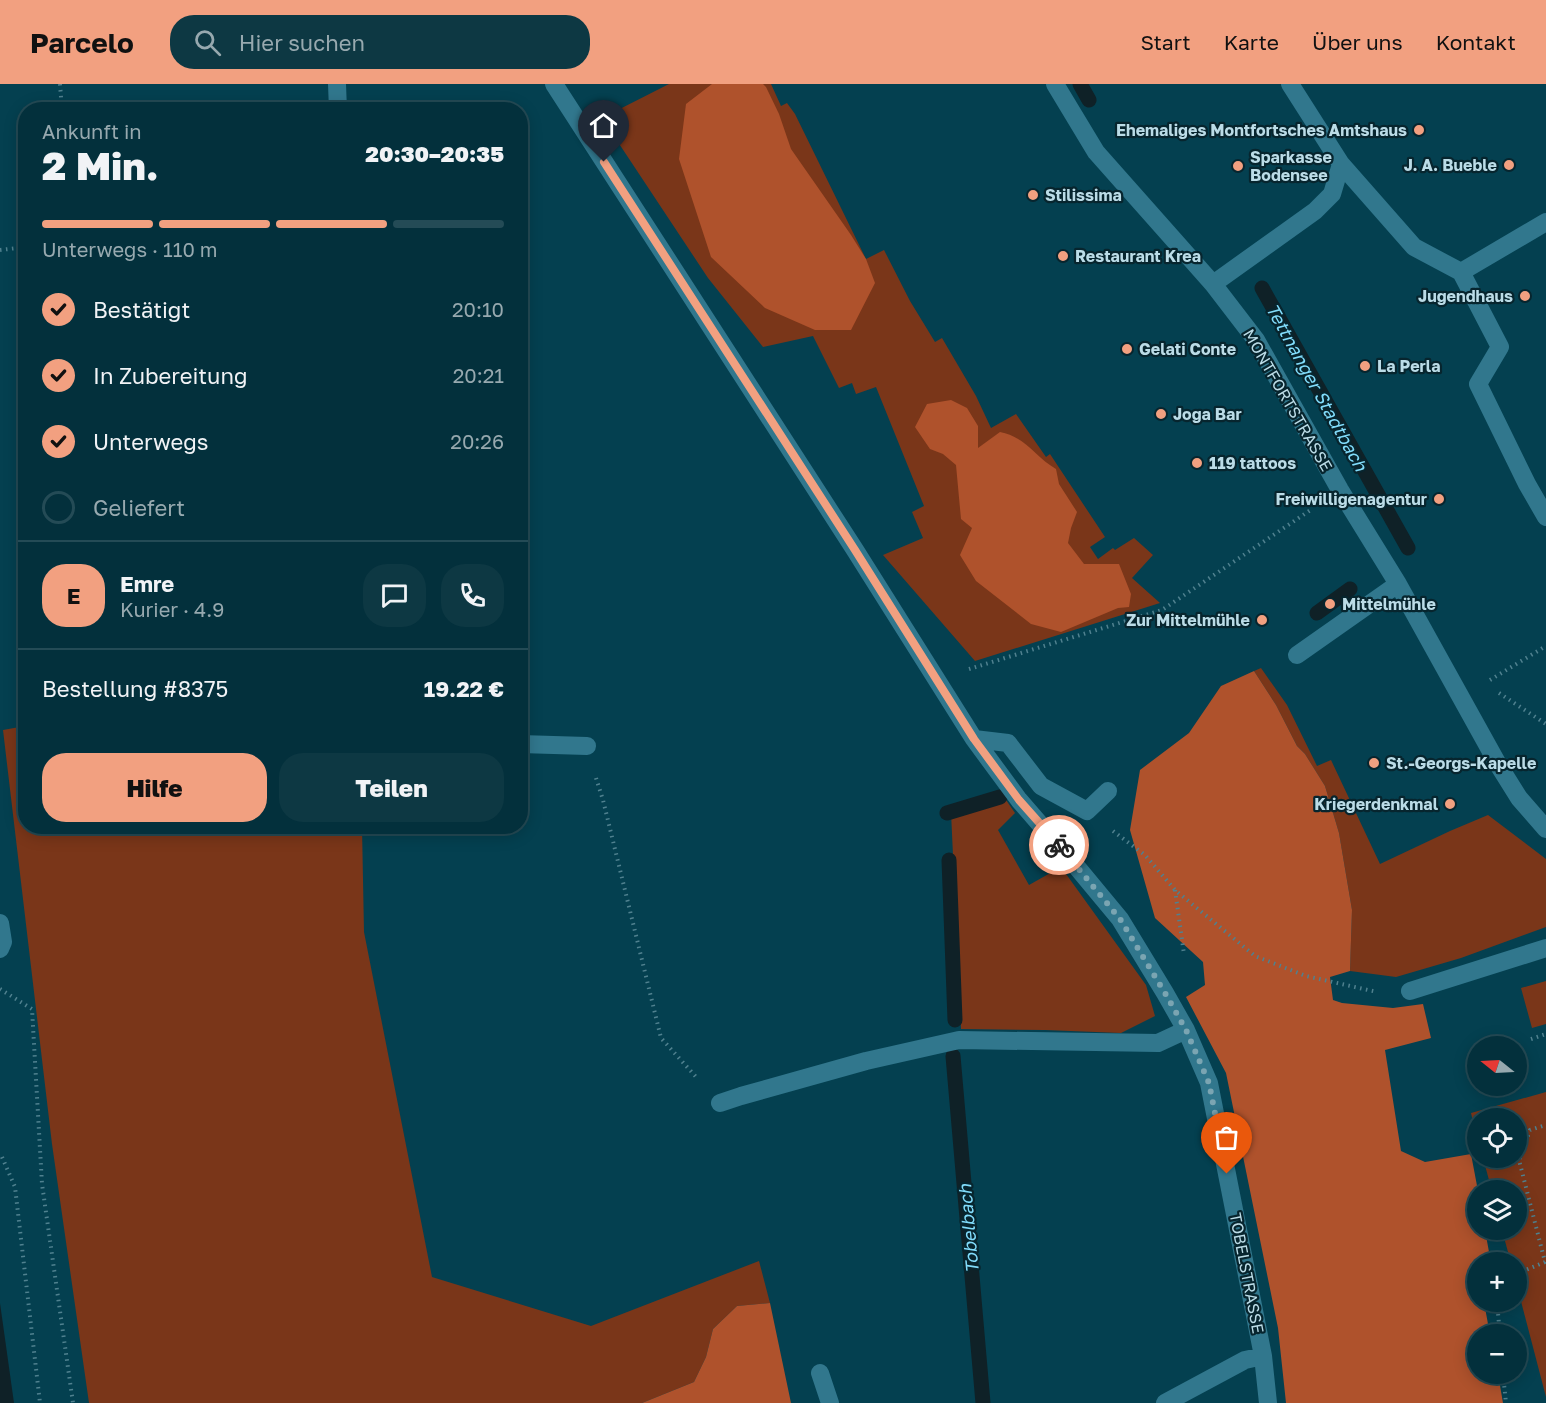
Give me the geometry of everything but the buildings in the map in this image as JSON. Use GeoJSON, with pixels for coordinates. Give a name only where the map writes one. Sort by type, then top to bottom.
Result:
{"type":"FeatureCollection","features":[{"type":"Feature","properties":{"kind":"street"},"geometry":{"type":"LineString","coordinates":[[337,84],[338,102]]}},
{"type":"Feature","properties":{"kind":"street","name":"TOBELSTRASSE"},"geometry":{"type":"LineString","coordinates":[[554,84],[855,550],[974,739],[1019,800],[1120,919],[1186,1030],[1209,1083],[1263,1356],[1268,1403]]}},
{"type":"Feature","properties":{"kind":"street","name":"MONTFORTSTRASSE"},"geometry":{"type":"LineString","coordinates":[[1055,84],[1096,152],[1214,284],[1256,340],[1340,490],[1398,584],[1499,766],[1519,798],[1546,829]]}},
{"type":"Feature","properties":{"kind":"street"},"geometry":{"type":"LineString","coordinates":[[1290,84],[1341,164],[1414,247],[1461,272],[1500,347],[1478,384],[1527,484],[1546,517]]}},
{"type":"Feature","properties":{"kind":"street"},"geometry":{"type":"LineString","coordinates":[[1214,284],[1315,211],[1332,194],[1341,164]]}},
{"type":"Feature","properties":{"kind":"street"},"geometry":{"type":"LineString","coordinates":[[1461,272],[1546,222]]}},
{"type":"Feature","properties":{"kind":"street"},"geometry":{"type":"LineString","coordinates":[[1297,655],[1398,584]]}},
{"type":"Feature","properties":{"kind":"street"},"geometry":{"type":"LineString","coordinates":[[974,739],[1008,743],[1041,786],[1087,811],[1108,790]]}},
{"type":"Feature","properties":{"kind":"street"},"geometry":{"type":"LineString","coordinates":[[528,744],[587,746]]}},
{"type":"Feature","properties":{"kind":"street"},"geometry":{"type":"LineString","coordinates":[[0,923],[3,942],[0,950]]}},
{"type":"Feature","properties":{"kind":"street"},"geometry":{"type":"LineString","coordinates":[[1410,991],[1546,948]]}},
{"type":"Feature","properties":{"kind":"street"},"geometry":{"type":"LineString","coordinates":[[720,1103],[866,1061],[959,1040],[1158,1043],[1186,1030]]}},
{"type":"Feature","properties":{"kind":"street"},"geometry":{"type":"LineString","coordinates":[[1165,1403],[1245,1360],[1263,1356]]}},
{"type":"Feature","properties":{"kind":"street"},"geometry":{"type":"LineString","coordinates":[[820,1373],[830,1403]]}},
{"type":"Feature","properties":{"kind":"path"},"geometry":{"type":"LineString","coordinates":[[60,84],[61,102]]}},
{"type":"Feature","properties":{"kind":"path"},"geometry":{"type":"LineString","coordinates":[[0,250],[18,249]]}},
{"type":"Feature","properties":{"kind":"path"},"geometry":{"type":"LineString","coordinates":[[991,663],[1162,610],[1340,490]]}},
{"type":"Feature","properties":{"kind":"path"},"geometry":{"type":"LineString","coordinates":[[1461,696],[1546,646]]}},
{"type":"Feature","properties":{"kind":"path"},"geometry":{"type":"LineString","coordinates":[[1484,683],[1546,724]]}},
{"type":"Feature","properties":{"kind":"path"},"geometry":{"type":"LineString","coordinates":[[587,746],[603,800],[661,1038],[720,1103]]}},
{"type":"Feature","properties":{"kind":"path"},"geometry":{"type":"LineString","coordinates":[[1087,811],[1145,855],[1175,890],[1255,956],[1306,976],[1387,994],[1410,991]]}},
{"type":"Feature","properties":{"kind":"path"},"geometry":{"type":"LineString","coordinates":[[1175,890],[1184,956]]}},
{"type":"Feature","properties":{"kind":"path"},"geometry":{"type":"LineString","coordinates":[[0,989],[32,1009],[42,1184],[73,1403]]}},
{"type":"Feature","properties":{"kind":"path"},"geometry":{"type":"LineString","coordinates":[[1531,1039],[1546,1034]]}},
{"type":"Feature","properties":{"kind":"path"},"geometry":{"type":"LineString","coordinates":[[1527,1270],[1546,1263],[1519,1160],[1530,1130],[1546,1125]]}},
{"type":"Feature","properties":{"kind":"path"},"geometry":{"type":"LineString","coordinates":[[2,1157],[15,1187],[40,1403]]}},
{"type":"Feature","properties":{"kind":"path"},"geometry":{"type":"LineString","coordinates":[[1504,1384],[1506,1403]]}},
{"type":"Feature","properties":{"kind":"shaded area"},"geometry":{"type":"Polygon","coordinates":[[[669,84],[771,84],[781,106],[787,103],[795,114],[866,259],[884,250],[910,301],[935,342],[942,338],[976,396],[991,428],[1016,414],[1046,457],[1050,454],[1105,537],[1090,547],[1098,559],[1113,548],[1115,550],[1134,538],[1153,555],[1132,578],[1160,603],[975,661],[883,555],[923,538],[912,512],[924,506],[876,387],[856,394],[852,383],[839,388],[813,336],[763,347],[708,278],[602,118],[669,84]]]}},
{"type":"Feature","properties":{"kind":"shaded area"},"geometry":{"type":"Polygon","coordinates":[[[712,84],[763,84],[766,87],[779,114],[791,149],[866,259],[875,283],[851,330],[815,330],[765,308],[711,257],[679,159],[686,104],[712,84]]]}},
{"type":"Feature","properties":{"kind":"shaded area"},"geometry":{"type":"Polygon","coordinates":[[[951,400],[967,408],[978,426],[978,448],[1000,432],[1017,438],[1056,469],[1059,484],[1077,512],[1068,543],[1084,564],[1119,564],[1131,594],[1129,607],[1118,608],[1061,632],[1031,624],[976,581],[960,555],[972,528],[961,519],[956,465],[943,454],[930,449],[915,427],[927,404],[951,400]]]}},
{"type":"Feature","properties":{"kind":"shaded area"},"geometry":{"type":"Polygon","coordinates":[[[1261,668],[1287,705],[1317,766],[1331,760],[1380,864],[1488,815],[1546,859],[1546,927],[1461,958],[1396,977],[1350,971],[1352,910],[1339,833],[1325,786],[1305,754],[1297,746],[1276,705],[1254,671],[1261,668]]]}},
{"type":"Feature","properties":{"kind":"shaded area"},"geometry":{"type":"Polygon","coordinates":[[[1254,671],[1276,705],[1297,746],[1305,754],[1325,786],[1339,833],[1352,910],[1350,971],[1330,977],[1333,1000],[1393,1008],[1423,1004],[1431,1038],[1385,1050],[1401,1151],[1425,1162],[1467,1155],[1467,1168],[1474,1168],[1476,1180],[1467,1180],[1467,1240],[1487,1240],[1489,1252],[1467,1252],[1467,1312],[1486,1312],[1488,1324],[1467,1324],[1467,1384],[1500,1384],[1503,1403],[1286,1403],[1278,1328],[1226,1073],[1186,997],[1205,985],[1203,962],[1155,918],[1130,830],[1140,770],[1189,733],[1221,686],[1254,671]]]}},
{"type":"Feature","properties":{"kind":"shaded area"},"geometry":{"type":"Polygon","coordinates":[[[18,727],[18,834],[362,834],[364,932],[432,1277],[591,1326],[759,1261],[770,1303],[737,1306],[713,1329],[706,1357],[694,1382],[642,1403],[89,1403],[52,1144],[3,730],[18,727]]]}},
{"type":"Feature","properties":{"kind":"shaded area"},"geometry":{"type":"Polygon","coordinates":[[[1006,800],[1015,813],[998,830],[1029,885],[1061,867],[1146,985],[1155,1016],[1121,1033],[961,1029],[951,812],[1006,800]]]}},
{"type":"Feature","properties":{"kind":"shaded area"},"geometry":{"type":"Polygon","coordinates":[[[1546,981],[1546,1024],[1532,1028],[1521,988],[1546,981]]]}},
{"type":"Feature","properties":{"kind":"shaded area"},"geometry":{"type":"Polygon","coordinates":[[[1546,1092],[1546,1397],[1524,1312],[1527,1312],[1527,1252],[1508,1252],[1505,1240],[1527,1240],[1527,1180],[1489,1180],[1486,1168],[1527,1168],[1527,1108],[1489,1108],[1546,1092]]]}},
{"type":"Feature","properties":{"kind":"shaded area"},"geometry":{"type":"Polygon","coordinates":[[[770,1303],[791,1403],[642,1403],[694,1382],[706,1357],[713,1329],[737,1306],[770,1303]]]}},
{"type":"Feature","properties":{"kind":"water"},"geometry":{"type":"Polygon","coordinates":[[[0,1303],[14,1403],[0,1403],[0,1303]]]}},
{"type":"Feature","properties":{"kind":"waterway","name":"Tettnanger Stadtbach"},"geometry":{"type":"LineString","coordinates":[[1080,84],[1089,100]]}},
{"type":"Feature","properties":{"kind":"waterway","name":"Tettnanger Stadtbach"},"geometry":{"type":"LineString","coordinates":[[1262,288],[1408,548]]}},
{"type":"Feature","properties":{"kind":"waterway","name":"Tettnanger Stadtbach"},"geometry":{"type":"LineString","coordinates":[[1317,613],[1350,589]]}},
{"type":"Feature","properties":{"kind":"waterway","name":"Tobelbach"},"geometry":{"type":"LineString","coordinates":[[947,813],[1000,797]]}},
{"type":"Feature","properties":{"kind":"waterway","name":"Tobelbach"},"geometry":{"type":"LineString","coordinates":[[949,860],[955,1020]]}},
{"type":"Feature","properties":{"kind":"waterway","name":"Tobelbach"},"geometry":{"type":"LineString","coordinates":[[953,1056],[983,1403]]}},
{"type":"Feature","properties":{"kind":"way so far"},"geometry":{"type":"LineString","coordinates":[[1059,845],[1120,919],[1186,1030],[1209,1083],[1227,1174]]}},
{"type":"Feature","properties":{"kind":"place","name":"Ehemaliges Montfortsches Amtshaus"},"geometry":{"type":"Point","coordinates":[1419,130]}},
{"type":"Feature","properties":{"kind":"place","name":"J. A. Bueble"},"geometry":{"type":"Point","coordinates":[1509,165]}},
{"type":"Feature","properties":{"kind":"place","name":"Sparkasse Bodensee"},"geometry":{"type":"Point","coordinates":[1238,166]}},
{"type":"Feature","properties":{"kind":"place","name":"Stilissima"},"geometry":{"type":"Point","coordinates":[1033,195]}},
{"type":"Feature","properties":{"kind":"place","name":"Restaurant Krea"},"geometry":{"type":"Point","coordinates":[1063,256]}},
{"type":"Feature","properties":{"kind":"place","name":"Jugendhaus"},"geometry":{"type":"Point","coordinates":[1525,296]}},
{"type":"Feature","properties":{"kind":"place","name":"Gelati Conte"},"geometry":{"type":"Point","coordinates":[1127,349]}},
{"type":"Feature","properties":{"kind":"place","name":"La Perla"},"geometry":{"type":"Point","coordinates":[1365,366]}},
{"type":"Feature","properties":{"kind":"place","name":"Joga Bar"},"geometry":{"type":"Point","coordinates":[1161,414]}},
{"type":"Feature","properties":{"kind":"place","name":"119 tattoos"},"geometry":{"type":"Point","coordinates":[1197,463]}},
{"type":"Feature","properties":{"kind":"place","name":"Freiwilligenagentur"},"geometry":{"type":"Point","coordinates":[1439,499]}},
{"type":"Feature","properties":{"kind":"place","name":"Mittelmühle"},"geometry":{"type":"Point","coordinates":[1330,604]}},
{"type":"Feature","properties":{"kind":"place","name":"Zur Mittelmühle"},"geometry":{"type":"Point","coordinates":[1262,620]}},
{"type":"Feature","properties":{"kind":"place","name":"St.-Georgs-Kapelle"},"geometry":{"type":"Point","coordinates":[1374,763]}},
{"type":"Feature","properties":{"kind":"place","name":"Kriegerdenkmal"},"geometry":{"type":"Point","coordinates":[1450,804]}},
{"type":"Feature","properties":{"kind":"route"},"geometry":{"type":"LineString","coordinates":[[604,162],[855,550],[974,739],[1019,800],[1059,845]]}}]}
